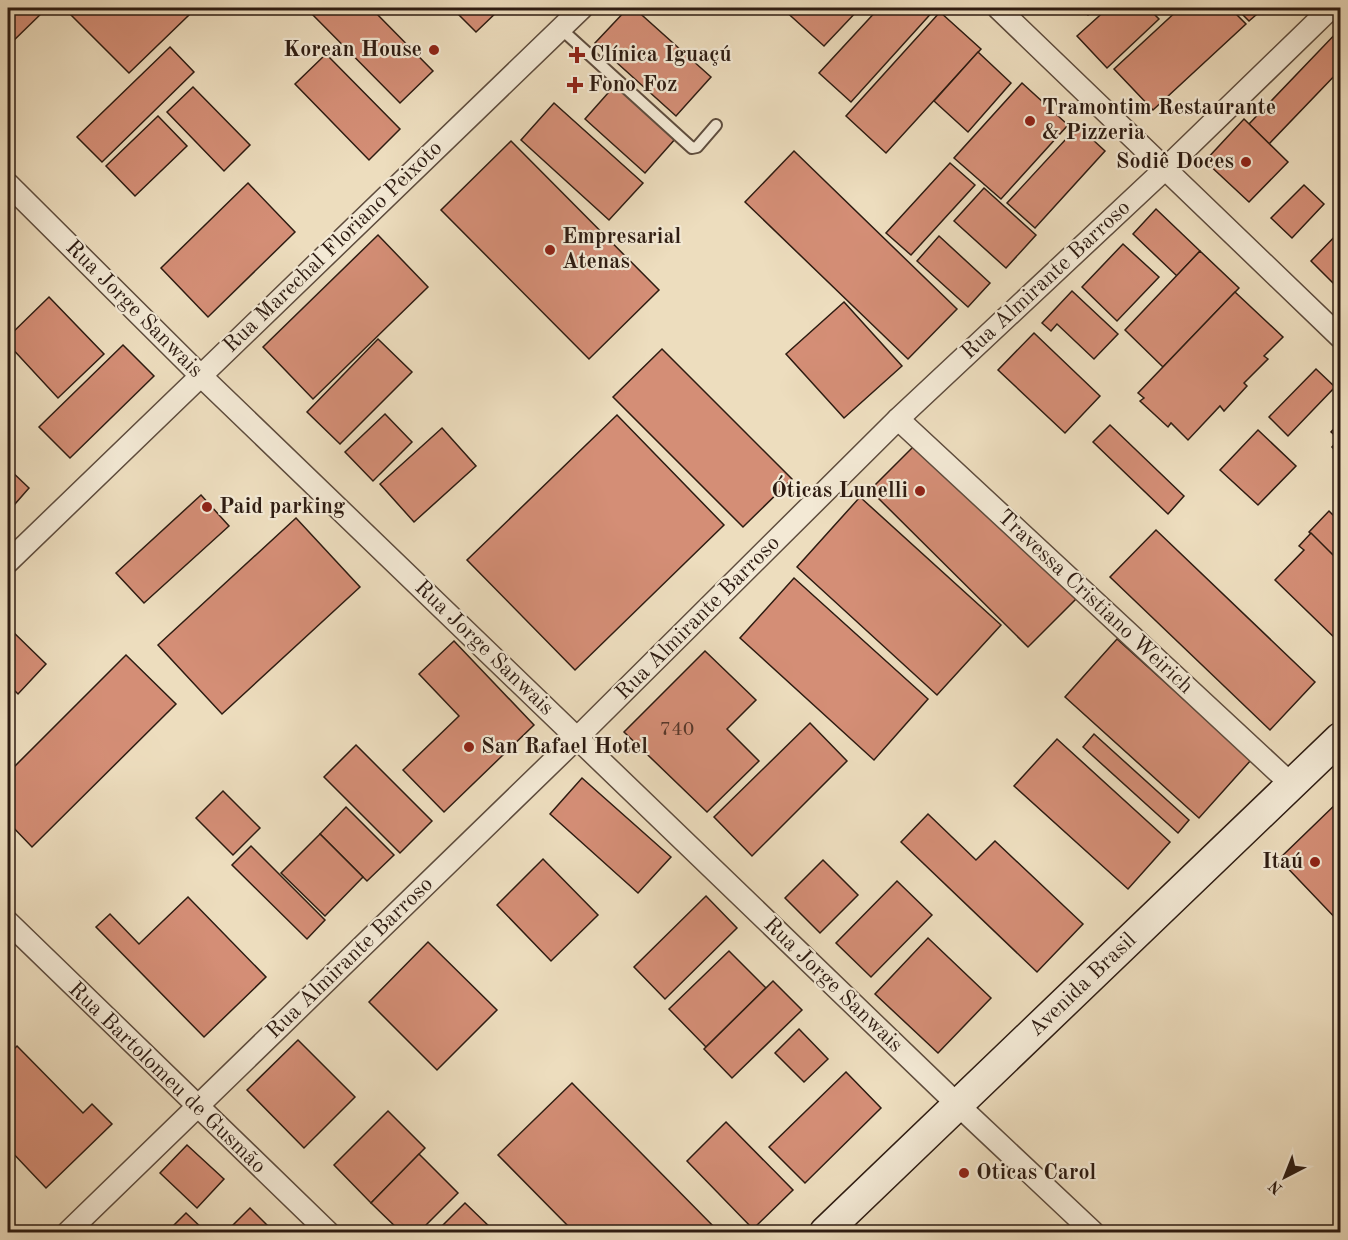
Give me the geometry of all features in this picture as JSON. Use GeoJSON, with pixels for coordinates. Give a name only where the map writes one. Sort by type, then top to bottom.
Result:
{"type":"FeatureCollection","features":[{"type":"Feature","properties":{"kind":"street","name":"Rua Marechal Floriano Peixoto"},"geometry":{"type":"LineString","coordinates":[[8,562],[582,8]]}},
{"type":"Feature","properties":{"kind":"street"},"geometry":{"type":"LineString","coordinates":[[998,8],[1341,337]]}},
{"type":"Feature","properties":{"kind":"street","name":"Rua Almirante Barroso"},"geometry":{"type":"LineString","coordinates":[[68,1233],[196,1106],[577,738],[898,419],[1165,169],[1331,8]]}},
{"type":"Feature","properties":{"kind":"street","name":"Rua Jorge Sanwais"},"geometry":{"type":"LineString","coordinates":[[8,184],[201,375],[1093,1233]]}},
{"type":"Feature","properties":{"kind":"street","name":"Travessa Cristiano Weirich"},"geometry":{"type":"LineString","coordinates":[[898,419],[1291,784]]}},
{"type":"Feature","properties":{"kind":"street","name":"Avenida Brasil"},"geometry":{"type":"LineString","coordinates":[[825,1233],[1341,738]]}},
{"type":"Feature","properties":{"kind":"street","name":"Rua Bartolomeu de Gusmão"},"geometry":{"type":"LineString","coordinates":[[8,922],[328,1233]]}},
{"type":"Feature","properties":{"kind":"lane"},"geometry":{"type":"LineString","coordinates":[[560,28],[692,148],[697,147],[716,125]]}},
{"type":"Feature","properties":{"kind":"building"},"geometry":{"type":"Polygon","coordinates":[[[8,8],[47,8],[8,46],[8,8]]]}},
{"type":"Feature","properties":{"kind":"building"},"geometry":{"type":"Polygon","coordinates":[[[64,8],[181,8],[189,15],[129,73],[64,8]]]}},
{"type":"Feature","properties":{"kind":"building"},"geometry":{"type":"Polygon","coordinates":[[[306,8],[371,8],[433,71],[400,103],[306,8]]]}},
{"type":"Feature","properties":{"kind":"building"},"geometry":{"type":"Polygon","coordinates":[[[452,8],[501,8],[476,32],[452,8]]]}},
{"type":"Feature","properties":{"kind":"building"},"geometry":{"type":"Polygon","coordinates":[[[628,8],[634,8],[711,77],[676,116],[595,43],[628,8]]]}},
{"type":"Feature","properties":{"kind":"building"},"geometry":{"type":"Polygon","coordinates":[[[782,8],[860,8],[824,46],[782,8]]]}},
{"type":"Feature","properties":{"kind":"building"},"geometry":{"type":"Polygon","coordinates":[[[879,8],[936,8],[851,102],[819,73],[879,8]]]}},
{"type":"Feature","properties":{"kind":"building"},"geometry":{"type":"Polygon","coordinates":[[[1081,8],[1096,8],[1088,15],[1081,8]]]}},
{"type":"Feature","properties":{"kind":"building"},"geometry":{"type":"Polygon","coordinates":[[[1108,8],[1148,8],[1159,19],[1107,68],[1077,36],[1108,8]]]}},
{"type":"Feature","properties":{"kind":"building"},"geometry":{"type":"Polygon","coordinates":[[[1180,8],[1230,8],[1246,24],[1153,110],[1114,69],[1180,8]]]}},
{"type":"Feature","properties":{"kind":"building"},"geometry":{"type":"Polygon","coordinates":[[[1236,8],[1264,8],[1249,21],[1236,8]]]}},
{"type":"Feature","properties":{"kind":"building"},"geometry":{"type":"Polygon","coordinates":[[[940,12],[981,49],[886,153],[846,116],[940,12]]]}},
{"type":"Feature","properties":{"kind":"building"},"geometry":{"type":"Polygon","coordinates":[[[1340,29],[1340,70],[1269,144],[1249,124],[1340,29]]]}},
{"type":"Feature","properties":{"kind":"building"},"geometry":{"type":"Polygon","coordinates":[[[170,47],[194,72],[102,162],[77,137],[170,47]]]}},
{"type":"Feature","properties":{"kind":"building"},"geometry":{"type":"Polygon","coordinates":[[[978,52],[1011,83],[968,132],[934,101],[978,52]]]}},
{"type":"Feature","properties":{"kind":"building"},"geometry":{"type":"Polygon","coordinates":[[[326,54],[400,129],[369,160],[295,84],[326,54]]]}},
{"type":"Feature","properties":{"kind":"building"},"geometry":{"type":"Polygon","coordinates":[[[1022,83],[1068,125],[1001,199],[954,158],[1022,83]]]}},
{"type":"Feature","properties":{"kind":"building"},"geometry":{"type":"Polygon","coordinates":[[[616,84],[676,138],[645,173],[585,119],[616,84]]]}},
{"type":"Feature","properties":{"kind":"building"},"geometry":{"type":"Polygon","coordinates":[[[193,87],[250,145],[224,171],[167,112],[193,87]]]}},
{"type":"Feature","properties":{"kind":"building"},"geometry":{"type":"Polygon","coordinates":[[[554,103],[643,183],[609,220],[521,140],[554,103]]]}},
{"type":"Feature","properties":{"kind":"building"},"geometry":{"type":"Polygon","coordinates":[[[158,116],[187,146],[135,196],[106,166],[158,116]]]}},
{"type":"Feature","properties":{"kind":"building"},"geometry":{"type":"Polygon","coordinates":[[[1244,119],[1288,162],[1249,202],[1205,161],[1244,119]]]}},
{"type":"Feature","properties":{"kind":"building"},"geometry":{"type":"Polygon","coordinates":[[[1078,126],[1105,151],[1035,228],[1007,203],[1078,126]]]}},
{"type":"Feature","properties":{"kind":"building","name":"Empresarial Atenas"},"geometry":{"type":"Polygon","coordinates":[[[511,141],[659,290],[589,359],[441,210],[511,141]]]}},
{"type":"Feature","properties":{"kind":"building"},"geometry":{"type":"Polygon","coordinates":[[[794,151],[957,309],[908,359],[745,202],[794,151]]]}},
{"type":"Feature","properties":{"kind":"building"},"geometry":{"type":"Polygon","coordinates":[[[950,163],[975,185],[911,255],[886,233],[950,163]]]}},
{"type":"Feature","properties":{"kind":"building"},"geometry":{"type":"Polygon","coordinates":[[[248,183],[295,232],[208,317],[161,268],[248,183]]]}},
{"type":"Feature","properties":{"kind":"building"},"geometry":{"type":"Polygon","coordinates":[[[1304,185],[1324,204],[1292,238],[1271,218],[1304,185]]]}},
{"type":"Feature","properties":{"kind":"building"},"geometry":{"type":"Polygon","coordinates":[[[984,188],[1036,235],[1006,268],[954,221],[984,188]]]}},
{"type":"Feature","properties":{"kind":"building"},"geometry":{"type":"Polygon","coordinates":[[[1156,209],[1200,251],[1177,276],[1133,234],[1156,209]]]}},
{"type":"Feature","properties":{"kind":"building"},"geometry":{"type":"Polygon","coordinates":[[[1340,231],[1340,290],[1311,261],[1340,231]]]}},
{"type":"Feature","properties":{"kind":"building"},"geometry":{"type":"Polygon","coordinates":[[[378,235],[428,287],[313,399],[263,347],[378,235]]]}},
{"type":"Feature","properties":{"kind":"building"},"geometry":{"type":"Polygon","coordinates":[[[939,236],[990,283],[968,307],[917,261],[939,236]]]}},
{"type":"Feature","properties":{"kind":"building"},"geometry":{"type":"Polygon","coordinates":[[[1123,244],[1159,277],[1117,321],[1082,287],[1123,244]]]}},
{"type":"Feature","properties":{"kind":"building"},"geometry":{"type":"Polygon","coordinates":[[[1200,251],[1239,288],[1163,367],[1125,330],[1200,251]]]}},
{"type":"Feature","properties":{"kind":"building"},"geometry":{"type":"Polygon","coordinates":[[[8,252],[14,258],[8,265],[8,252]]]}},
{"type":"Feature","properties":{"kind":"building"},"geometry":{"type":"Polygon","coordinates":[[[1072,291],[1118,334],[1094,359],[1057,324],[1051,331],[1042,323],[1072,291]]]}},
{"type":"Feature","properties":{"kind":"building"},"geometry":{"type":"Polygon","coordinates":[[[1235,292],[1283,337],[1264,356],[1268,359],[1244,383],[1247,386],[1224,411],[1220,406],[1188,440],[1171,423],[1168,427],[1140,401],[1144,398],[1138,393],[1235,292]]]}},
{"type":"Feature","properties":{"kind":"building"},"geometry":{"type":"Polygon","coordinates":[[[49,297],[104,354],[58,398],[8,344],[8,337],[49,297]]]}},
{"type":"Feature","properties":{"kind":"building"},"geometry":{"type":"Polygon","coordinates":[[[844,302],[902,366],[844,418],[786,354],[844,302]]]}},
{"type":"Feature","properties":{"kind":"building"},"geometry":{"type":"Polygon","coordinates":[[[8,311],[14,317],[8,324],[8,311]]]}},
{"type":"Feature","properties":{"kind":"building"},"geometry":{"type":"Polygon","coordinates":[[[1034,333],[1100,396],[1065,433],[998,370],[1034,333]]]}},
{"type":"Feature","properties":{"kind":"building"},"geometry":{"type":"Polygon","coordinates":[[[378,339],[412,372],[340,444],[307,412],[378,339]]]}},
{"type":"Feature","properties":{"kind":"building"},"geometry":{"type":"Polygon","coordinates":[[[123,345],[154,376],[70,458],[39,427],[123,345]]]}},
{"type":"Feature","properties":{"kind":"building"},"geometry":{"type":"Polygon","coordinates":[[[662,349],[792,479],[743,527],[613,397],[662,349]]]}},
{"type":"Feature","properties":{"kind":"building"},"geometry":{"type":"Polygon","coordinates":[[[1316,369],[1335,387],[1288,436],[1269,417],[1316,369]]]}},
{"type":"Feature","properties":{"kind":"building"},"geometry":{"type":"Polygon","coordinates":[[[385,414],[412,442],[373,481],[345,452],[385,414]]]}},
{"type":"Feature","properties":{"kind":"building"},"geometry":{"type":"Polygon","coordinates":[[[617,415],[724,525],[575,670],[467,560],[617,415]]]}},
{"type":"Feature","properties":{"kind":"building"},"geometry":{"type":"Polygon","coordinates":[[[1340,422],[1340,456],[1332,447],[1339,439],[1331,432],[1340,422]]]}},
{"type":"Feature","properties":{"kind":"building"},"geometry":{"type":"Polygon","coordinates":[[[1110,425],[1184,496],[1168,514],[1093,442],[1110,425]]]}},
{"type":"Feature","properties":{"kind":"building"},"geometry":{"type":"Polygon","coordinates":[[[442,428],[476,466],[414,522],[380,484],[442,428]]]}},
{"type":"Feature","properties":{"kind":"building"},"geometry":{"type":"Polygon","coordinates":[[[1258,430],[1296,466],[1258,505],[1220,470],[1258,430]]]}},
{"type":"Feature","properties":{"kind":"building"},"geometry":{"type":"Polygon","coordinates":[[[919,441],[1077,598],[1028,647],[870,490],[919,441]]]}},
{"type":"Feature","properties":{"kind":"building"},"geometry":{"type":"Polygon","coordinates":[[[8,468],[29,488],[8,512],[8,468]]]}},
{"type":"Feature","properties":{"kind":"building"},"geometry":{"type":"Polygon","coordinates":[[[201,495],[229,526],[144,603],[116,573],[201,495]]]}},
{"type":"Feature","properties":{"kind":"building"},"geometry":{"type":"Polygon","coordinates":[[[860,497],[1001,625],[937,695],[797,567],[860,497]]]}},
{"type":"Feature","properties":{"kind":"building"},"geometry":{"type":"Polygon","coordinates":[[[1329,511],[1340,522],[1340,562],[1309,532],[1329,511]]]}},
{"type":"Feature","properties":{"kind":"building"},"geometry":{"type":"Polygon","coordinates":[[[296,518],[360,587],[222,714],[158,645],[296,518]]]}},
{"type":"Feature","properties":{"kind":"building"},"geometry":{"type":"Polygon","coordinates":[[[1156,530],[1315,682],[1270,730],[1110,577],[1156,530]]]}},
{"type":"Feature","properties":{"kind":"building"},"geometry":{"type":"Polygon","coordinates":[[[1311,533],[1340,562],[1340,643],[1275,580],[1304,550],[1299,546],[1311,533]]]}},
{"type":"Feature","properties":{"kind":"building"},"geometry":{"type":"Polygon","coordinates":[[[794,578],[928,699],[874,760],[740,638],[794,578]]]}},
{"type":"Feature","properties":{"kind":"building"},"geometry":{"type":"Polygon","coordinates":[[[8,627],[46,664],[18,694],[8,684],[8,627]]]}},
{"type":"Feature","properties":{"kind":"building"},"geometry":{"type":"Polygon","coordinates":[[[1117,639],[1251,760],[1199,818],[1065,697],[1117,639]]]}},
{"type":"Feature","properties":{"kind":"building","name":"San Rafael Hotel"},"geometry":{"type":"Polygon","coordinates":[[[454,641],[534,725],[444,812],[403,770],[459,716],[419,674],[454,641]]]}},
{"type":"Feature","properties":{"kind":"building"},"geometry":{"type":"Polygon","coordinates":[[[705,651],[756,700],[727,729],[759,761],[707,812],[624,732],[705,651]]]}},
{"type":"Feature","properties":{"kind":"building"},"geometry":{"type":"Polygon","coordinates":[[[126,655],[176,704],[32,847],[8,822],[8,773],[126,655]]]}},
{"type":"Feature","properties":{"kind":"building"},"geometry":{"type":"Polygon","coordinates":[[[810,723],[847,761],[752,856],[714,817],[810,723]]]}},
{"type":"Feature","properties":{"kind":"building"},"geometry":{"type":"Polygon","coordinates":[[[1094,734],[1189,820],[1178,833],[1083,747],[1094,734]]]}},
{"type":"Feature","properties":{"kind":"building"},"geometry":{"type":"Polygon","coordinates":[[[1057,739],[1170,842],[1128,889],[1014,786],[1057,739]]]}},
{"type":"Feature","properties":{"kind":"building"},"geometry":{"type":"Polygon","coordinates":[[[356,745],[432,821],[400,853],[324,777],[356,745]]]}},
{"type":"Feature","properties":{"kind":"building"},"geometry":{"type":"Polygon","coordinates":[[[582,778],[671,857],[638,893],[550,814],[582,778]]]}},
{"type":"Feature","properties":{"kind":"building"},"geometry":{"type":"Polygon","coordinates":[[[223,791],[260,828],[233,855],[196,818],[223,791]]]}},
{"type":"Feature","properties":{"kind":"building"},"geometry":{"type":"Polygon","coordinates":[[[1340,800],[1340,923],[1279,859],[1340,800]]]}},
{"type":"Feature","properties":{"kind":"building"},"geometry":{"type":"Polygon","coordinates":[[[346,807],[394,855],[367,881],[320,834],[346,807]]]}},
{"type":"Feature","properties":{"kind":"building"},"geometry":{"type":"Polygon","coordinates":[[[928,814],[976,860],[995,841],[1083,924],[1037,972],[901,842],[928,814]]]}},
{"type":"Feature","properties":{"kind":"building"},"geometry":{"type":"Polygon","coordinates":[[[320,834],[363,877],[325,916],[281,873],[320,834]]]}},
{"type":"Feature","properties":{"kind":"building"},"geometry":{"type":"Polygon","coordinates":[[[251,846],[325,920],[307,939],[232,865],[251,846]]]}},
{"type":"Feature","properties":{"kind":"building"},"geometry":{"type":"Polygon","coordinates":[[[543,859],[598,915],[551,961],[497,905],[543,859]]]}},
{"type":"Feature","properties":{"kind":"building"},"geometry":{"type":"Polygon","coordinates":[[[823,860],[858,895],[820,933],[785,898],[823,860]]]}},
{"type":"Feature","properties":{"kind":"building"},"geometry":{"type":"Polygon","coordinates":[[[897,881],[932,915],[871,977],[836,943],[897,881]]]}},
{"type":"Feature","properties":{"kind":"building"},"geometry":{"type":"Polygon","coordinates":[[[706,896],[737,928],[665,999],[634,967],[706,896]]]}},
{"type":"Feature","properties":{"kind":"building"},"geometry":{"type":"Polygon","coordinates":[[[188,897],[266,977],[204,1037],[96,927],[110,914],[139,944],[188,897]]]}},
{"type":"Feature","properties":{"kind":"building"},"geometry":{"type":"Polygon","coordinates":[[[928,938],[991,998],[938,1053],[875,994],[928,938]]]}},
{"type":"Feature","properties":{"kind":"building"},"geometry":{"type":"Polygon","coordinates":[[[428,942],[497,1010],[437,1070],[369,1002],[428,942]]]}},
{"type":"Feature","properties":{"kind":"building"},"geometry":{"type":"Polygon","coordinates":[[[729,951],[766,988],[706,1047],[669,1009],[729,951]]]}},
{"type":"Feature","properties":{"kind":"building"},"geometry":{"type":"Polygon","coordinates":[[[773,981],[802,1010],[732,1078],[704,1049],[773,981]]]}},
{"type":"Feature","properties":{"kind":"building"},"geometry":{"type":"Polygon","coordinates":[[[799,1029],[828,1059],[804,1082],[775,1053],[799,1029]]]}},
{"type":"Feature","properties":{"kind":"building"},"geometry":{"type":"Polygon","coordinates":[[[298,1040],[355,1097],[304,1148],[247,1090],[298,1040]]]}},
{"type":"Feature","properties":{"kind":"building"},"geometry":{"type":"Polygon","coordinates":[[[17,1046],[83,1113],[92,1104],[112,1124],[46,1188],[8,1148],[8,1055],[17,1046]]]}},
{"type":"Feature","properties":{"kind":"building"},"geometry":{"type":"Polygon","coordinates":[[[846,1072],[881,1108],[805,1183],[769,1147],[846,1072]]]}},
{"type":"Feature","properties":{"kind":"building"},"geometry":{"type":"Polygon","coordinates":[[[572,1083],[719,1232],[574,1232],[498,1155],[572,1083]]]}},
{"type":"Feature","properties":{"kind":"building"},"geometry":{"type":"Polygon","coordinates":[[[388,1111],[425,1148],[371,1203],[334,1165],[388,1111]]]}},
{"type":"Feature","properties":{"kind":"building"},"geometry":{"type":"Polygon","coordinates":[[[726,1122],[793,1190],[753,1229],[687,1161],[726,1122]]]}},
{"type":"Feature","properties":{"kind":"building"},"geometry":{"type":"Polygon","coordinates":[[[187,1145],[224,1179],[197,1208],[160,1173],[187,1145]]]}},
{"type":"Feature","properties":{"kind":"building"},"geometry":{"type":"Polygon","coordinates":[[[419,1154],[458,1193],[419,1232],[401,1232],[371,1203],[419,1154]]]}},
{"type":"Feature","properties":{"kind":"building"},"geometry":{"type":"Polygon","coordinates":[[[465,1203],[495,1232],[437,1231],[465,1203]]]}},
{"type":"Feature","properties":{"kind":"building"},"geometry":{"type":"Polygon","coordinates":[[[250,1208],[273,1231],[226,1232],[250,1208]]]}},
{"type":"Feature","properties":{"kind":"building"},"geometry":{"type":"Polygon","coordinates":[[[186,1213],[206,1232],[167,1232],[186,1213]]]}},
{"type":"Feature","properties":{"kind":"place","name":"Korean House"},"geometry":{"type":"Point","coordinates":[434,50]}},
{"type":"Feature","properties":{"kind":"place","name":"Clínica Iguaçú"},"geometry":{"type":"Point","coordinates":[577,55]}},
{"type":"Feature","properties":{"kind":"place","name":"Fono Foz"},"geometry":{"type":"Point","coordinates":[575,85]}},
{"type":"Feature","properties":{"kind":"place","name":"Tramontim Restaurante & Pizzeria"},"geometry":{"type":"Point","coordinates":[1030,121]}},
{"type":"Feature","properties":{"kind":"place","name":"Sodiê Doces"},"geometry":{"type":"Point","coordinates":[1246,162]}},
{"type":"Feature","properties":{"kind":"place","name":"Empresarial Atenas"},"geometry":{"type":"Point","coordinates":[550,250]}},
{"type":"Feature","properties":{"kind":"place","name":"Óticas Lunelli"},"geometry":{"type":"Point","coordinates":[920,491]}},
{"type":"Feature","properties":{"kind":"place","name":"Paid parking"},"geometry":{"type":"Point","coordinates":[207,507]}},
{"type":"Feature","properties":{"kind":"place","name":"San Rafael Hotel"},"geometry":{"type":"Point","coordinates":[469,747]}},
{"type":"Feature","properties":{"kind":"place","name":"Itaú"},"geometry":{"type":"Point","coordinates":[1315,862]}},
{"type":"Feature","properties":{"kind":"place","name":"Oticas Carol"},"geometry":{"type":"Point","coordinates":[964,1173]}}]}
